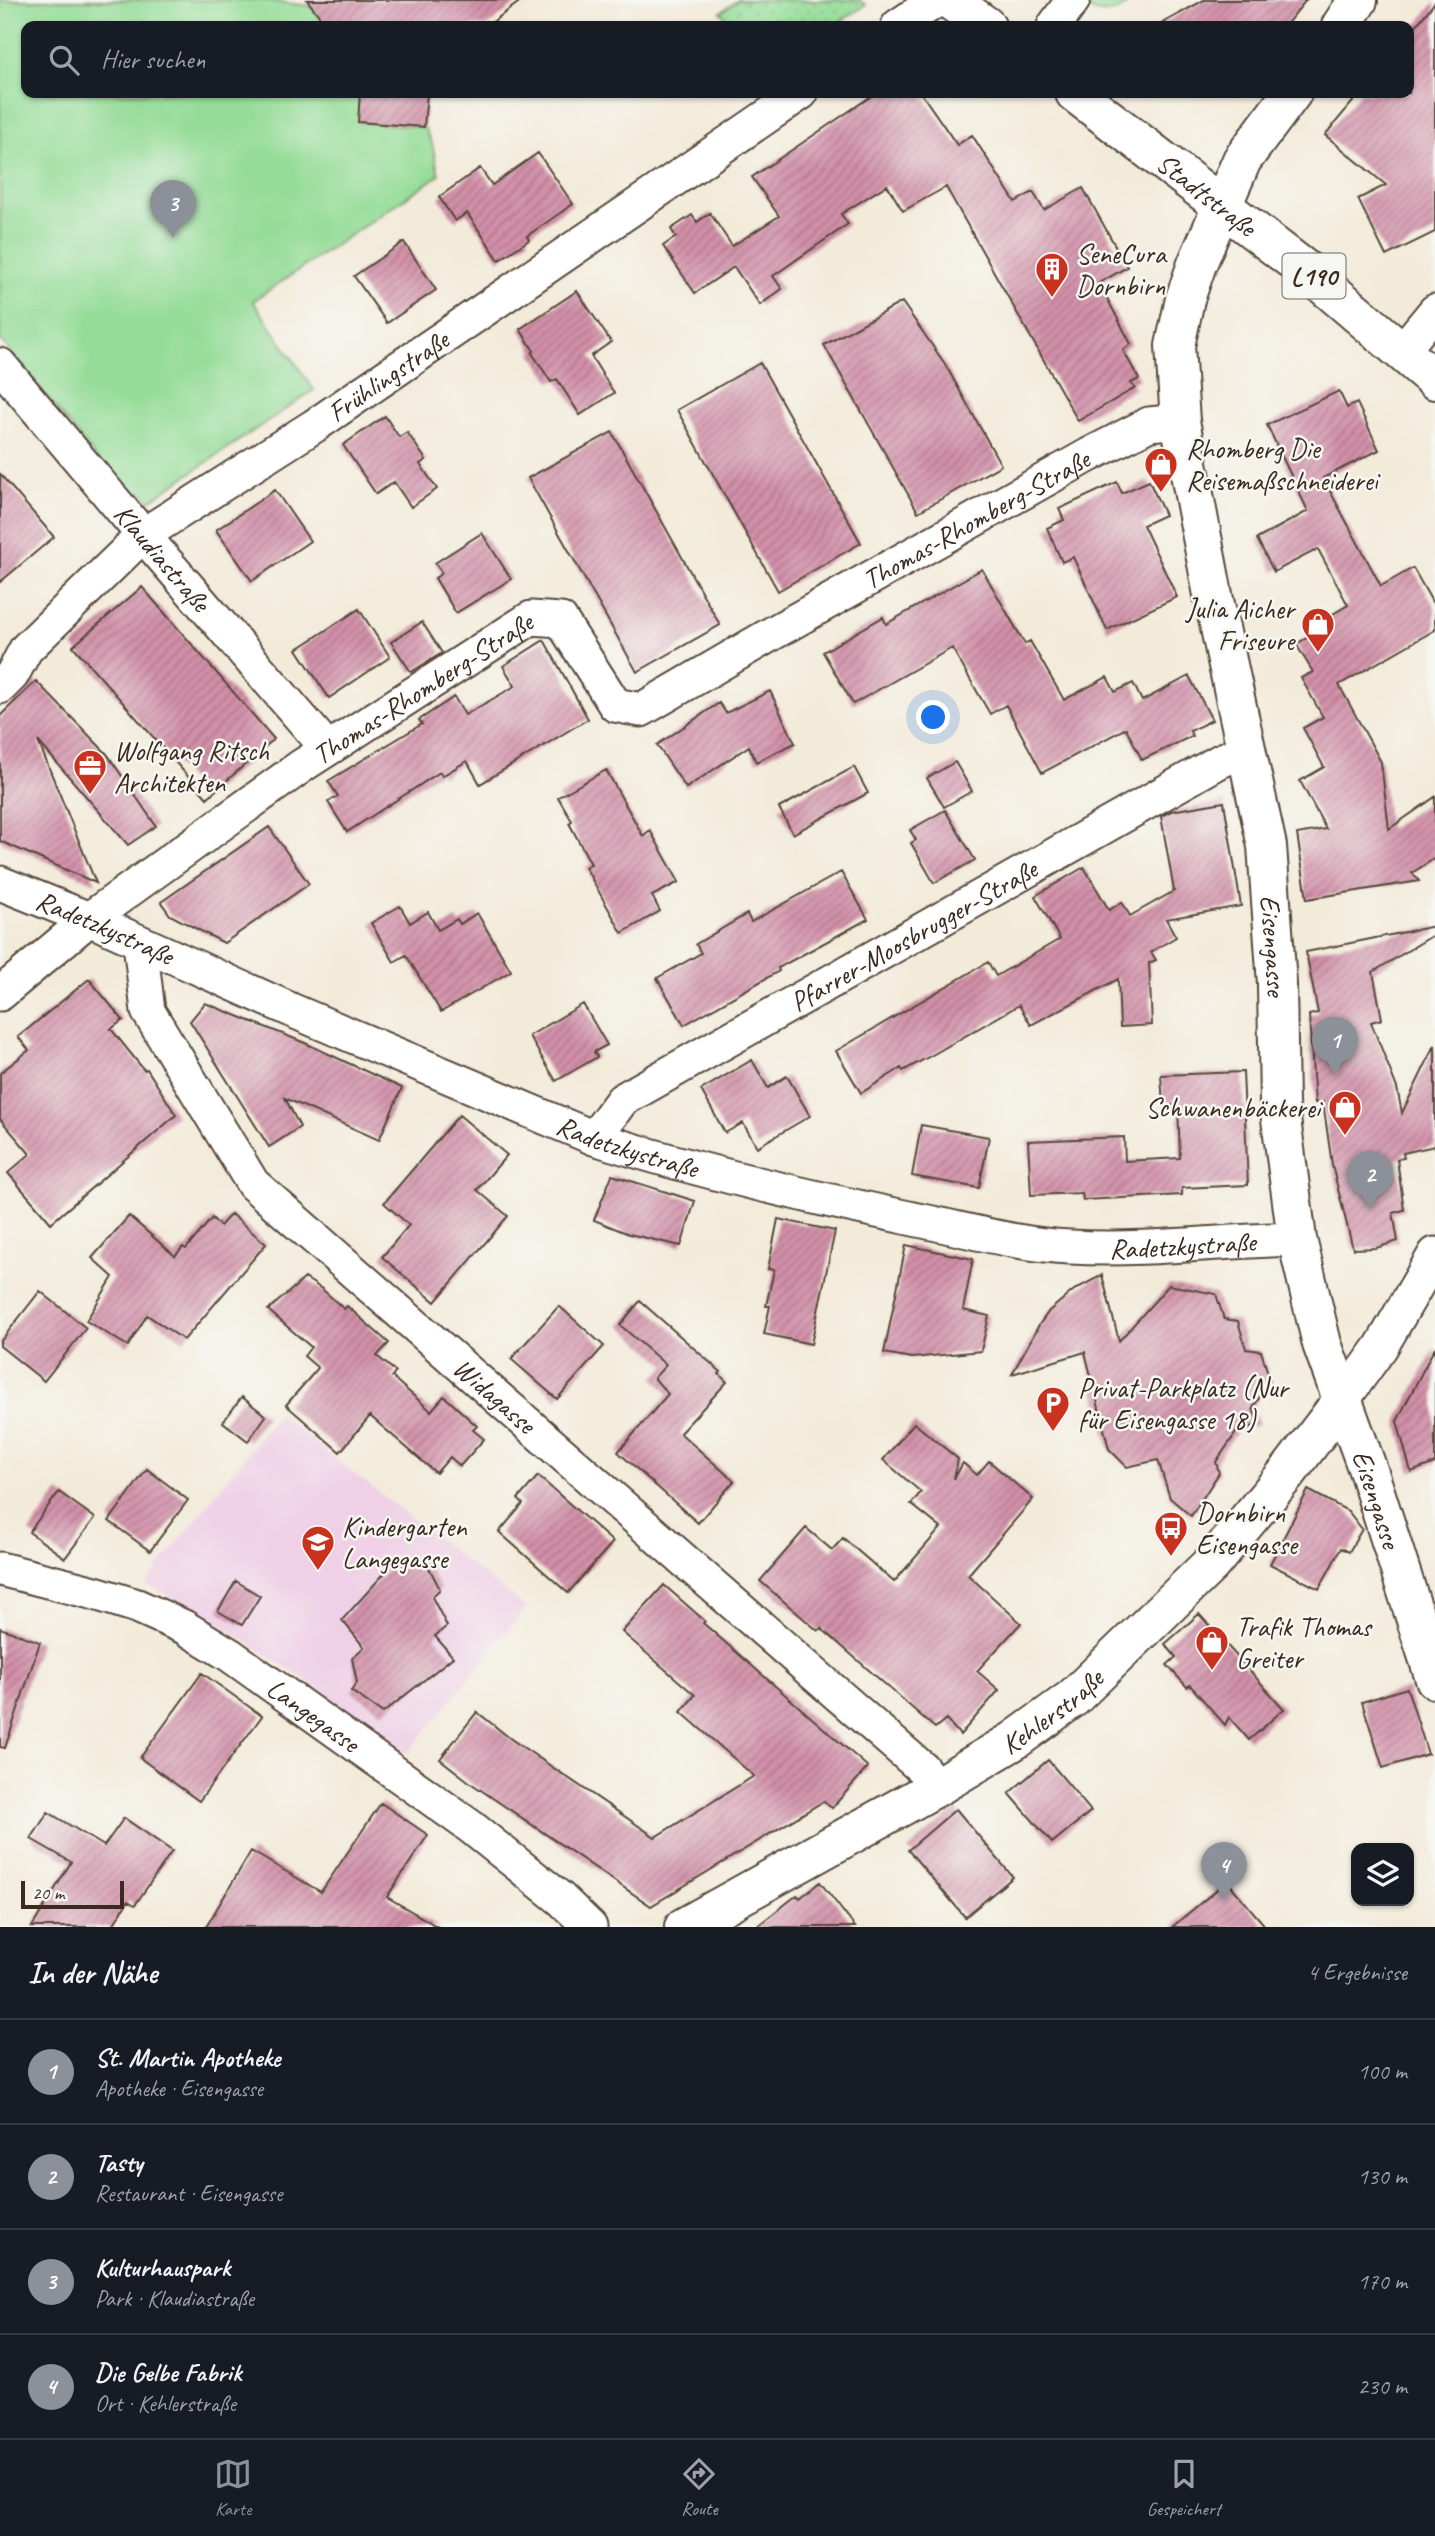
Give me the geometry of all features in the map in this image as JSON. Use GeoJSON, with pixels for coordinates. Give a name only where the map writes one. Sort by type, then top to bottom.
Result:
{"type":"FeatureCollection","features":[{"type":"Feature","properties":{"kind":"main road"},"geometry":{"type":"LineString","coordinates":[[950,0],[979,21]]}},
{"type":"Feature","properties":{"kind":"main road"},"geometry":{"type":"LineString","coordinates":[[1344,21],[1358,0]]}},
{"type":"Feature","properties":{"kind":"main road","name":"Stadtstraße"},"geometry":{"type":"LineString","coordinates":[[1081,98],[1312,275],[1435,380]]}},
{"type":"Feature","properties":{"kind":"main road","name":"Eisengasse"},"geometry":{"type":"LineString","coordinates":[[1288,98],[1242,160],[1185,299],[1175,346],[1180,421],[1267,846],[1277,984],[1279,1104],[1297,1240],[1322,1344],[1369,1473],[1435,1679]]}},
{"type":"Feature","properties":{"kind":"main road","name":"Kehlerstraße"},"geometry":{"type":"LineString","coordinates":[[684,1927],[935,1788],[1015,1740],[1073,1698],[1210,1564],[1289,1472],[1342,1401]]}},
{"type":"Feature","properties":{"kind":"street"},"geometry":{"type":"LineString","coordinates":[[906,21],[937,0]]}},
{"type":"Feature","properties":{"kind":"street"},"geometry":{"type":"LineString","coordinates":[[1058,21],[1073,0]]}},
{"type":"Feature","properties":{"kind":"street","name":"Frühlingstraße"},"geometry":{"type":"LineString","coordinates":[[0,687],[12,675],[26,649],[143,535],[314,426],[795,98]]}},
{"type":"Feature","properties":{"kind":"street"},"geometry":{"type":"LineString","coordinates":[[1402,351],[1435,311]]}},
{"type":"Feature","properties":{"kind":"street","name":"Klaudiastraße"},"geometry":{"type":"LineString","coordinates":[[0,365],[327,748]]}},
{"type":"Feature","properties":{"kind":"street","name":"Thomas-Rhomberg-Straße"},"geometry":{"type":"LineString","coordinates":[[0,995],[89,919],[327,748],[531,618],[561,620],[615,705],[641,710],[1089,455],[1149,424],[1180,421]]}},
{"type":"Feature","properties":{"kind":"street","name":"Pfarrer-Moosbrugger-Straße"},"geometry":{"type":"LineString","coordinates":[[594,1138],[622,1100],[1208,768],[1246,750]]}},
{"type":"Feature","properties":{"kind":"street","name":"Radetzkystraße"},"geometry":{"type":"LineString","coordinates":[[0,883],[594,1138],[640,1153],[848,1205],[996,1236],[1066,1247],[1180,1247],[1261,1239],[1297,1240]]}},
{"type":"Feature","properties":{"kind":"street","name":"Widagasse"},"geometry":{"type":"LineString","coordinates":[[140,943],[148,1011],[253,1184],[923,1769],[935,1788]]}},
{"type":"Feature","properties":{"kind":"street"},"geometry":{"type":"LineString","coordinates":[[1342,1401],[1381,1347],[1435,1254]]}},
{"type":"Feature","properties":{"kind":"street","name":"Langegasse"},"geometry":{"type":"LineString","coordinates":[[0,1569],[137,1606],[184,1627],[251,1670],[471,1828],[561,1899],[590,1927]]}},
{"type":"Feature","properties":{"kind":"shaded area","name":"Kindergarten Langegasse"},"geometry":{"type":"Polygon","coordinates":[[[278,1414],[526,1608],[407,1754],[295,1673],[203,1614],[146,1584],[278,1414]]]}},
{"type":"Feature","properties":{"kind":"green space"},"geometry":{"type":"Polygon","coordinates":[[[0,0],[261,0],[311,6],[323,21],[21,21],[21,98],[360,98],[359,122],[424,127],[432,144],[439,175],[253,301],[314,390],[149,501],[146,495],[139,492],[137,509],[0,339],[0,0]]]}},
{"type":"Feature","properties":{"kind":"green space"},"geometry":{"type":"Polygon","coordinates":[[[738,0],[859,0],[866,5],[842,21],[728,21],[721,12],[738,0]]]}},
{"type":"Feature","properties":{"kind":"green space"},"geometry":{"type":"Polygon","coordinates":[[[1092,0],[1130,0],[1122,9],[1112,13],[1100,13],[1088,9],[1092,0]]]}},
{"type":"Feature","properties":{"kind":"building"},"geometry":{"type":"Polygon","coordinates":[[[307,0],[522,0],[494,21],[323,21],[307,0]]]}},
{"type":"Feature","properties":{"kind":"building"},"geometry":{"type":"Polygon","coordinates":[[[1204,0],[1306,0],[1289,21],[1166,21],[1204,0]]]}},
{"type":"Feature","properties":{"kind":"building"},"geometry":{"type":"Polygon","coordinates":[[[1435,2],[1435,232],[1386,256],[1358,199],[1386,185],[1325,135],[1356,98],[1414,98],[1414,28],[1435,2]]]}},
{"type":"Feature","properties":{"kind":"building"},"geometry":{"type":"Polygon","coordinates":[[[360,98],[427,98],[424,127],[358,122],[360,98]]]}},
{"type":"Feature","properties":{"kind":"building"},"geometry":{"type":"Polygon","coordinates":[[[869,98],[924,98],[957,145],[972,135],[1015,202],[1033,192],[1044,210],[1083,188],[1127,267],[1099,283],[1131,344],[1123,350],[1139,379],[1131,383],[1135,388],[1078,421],[946,187],[903,211],[887,185],[841,214],[848,224],[773,276],[782,289],[760,305],[734,267],[695,293],[663,246],[676,237],[671,229],[692,215],[697,222],[710,213],[732,246],[779,216],[752,177],[869,98]]]}},
{"type":"Feature","properties":{"kind":"building"},"geometry":{"type":"Polygon","coordinates":[[[538,153],[573,204],[527,236],[529,240],[499,260],[467,213],[455,221],[439,197],[480,168],[492,185],[538,153]]]}},
{"type":"Feature","properties":{"kind":"building"},"geometry":{"type":"Polygon","coordinates":[[[404,242],[436,290],[387,323],[354,276],[404,242]]]}},
{"type":"Feature","properties":{"kind":"building"},"geometry":{"type":"Polygon","coordinates":[[[577,291],[611,342],[591,356],[614,393],[580,415],[557,379],[551,382],[520,329],[577,291]]]}},
{"type":"Feature","properties":{"kind":"building"},"geometry":{"type":"Polygon","coordinates":[[[902,302],[945,364],[1001,465],[918,512],[824,345],[902,302]]]}},
{"type":"Feature","properties":{"kind":"building"},"geometry":{"type":"Polygon","coordinates":[[[760,363],[861,543],[778,591],[677,410],[760,363]]]}},
{"type":"Feature","properties":{"kind":"building"},"geometry":{"type":"Polygon","coordinates":[[[1339,391],[1347,408],[1357,403],[1379,450],[1323,478],[1381,586],[1413,568],[1435,607],[1435,630],[1339,685],[1381,762],[1389,829],[1435,797],[1435,858],[1412,873],[1419,881],[1307,899],[1297,834],[1326,829],[1300,781],[1324,767],[1303,728],[1323,717],[1301,678],[1313,672],[1296,644],[1323,629],[1319,622],[1348,605],[1318,549],[1274,572],[1257,539],[1308,511],[1267,425],[1339,391]]]}},
{"type":"Feature","properties":{"kind":"building"},"geometry":{"type":"Polygon","coordinates":[[[385,416],[399,437],[407,432],[426,460],[420,464],[437,489],[411,507],[394,482],[376,494],[343,445],[385,416]]]}},
{"type":"Feature","properties":{"kind":"building"},"geometry":{"type":"Polygon","coordinates":[[[612,432],[720,625],[637,672],[528,478],[612,432]]]}},
{"type":"Feature","properties":{"kind":"building"},"geometry":{"type":"Polygon","coordinates":[[[0,474],[54,537],[0,582],[0,474]]]}},
{"type":"Feature","properties":{"kind":"building"},"geometry":{"type":"Polygon","coordinates":[[[1149,481],[1165,515],[1143,525],[1177,597],[1107,630],[1073,557],[1062,562],[1047,528],[1064,520],[1059,509],[1117,482],[1122,493],[1149,481]]]}},
{"type":"Feature","properties":{"kind":"building"},"geometry":{"type":"Polygon","coordinates":[[[275,490],[310,541],[252,581],[216,530],[275,490]]]}},
{"type":"Feature","properties":{"kind":"building"},"geometry":{"type":"Polygon","coordinates":[[[482,533],[511,579],[456,613],[435,578],[442,573],[435,563],[482,533]]]}},
{"type":"Feature","properties":{"kind":"building"},"geometry":{"type":"Polygon","coordinates":[[[982,569],[1025,644],[1030,641],[1064,700],[1107,677],[1115,692],[1133,683],[1142,701],[1189,676],[1212,720],[1190,731],[1192,736],[1142,760],[1126,728],[1042,773],[1006,705],[990,714],[952,648],[853,704],[823,652],[883,617],[886,624],[982,569]]]}},
{"type":"Feature","properties":{"kind":"building"},"geometry":{"type":"Polygon","coordinates":[[[142,587],[274,739],[207,798],[73,646],[142,587]]]}},
{"type":"Feature","properties":{"kind":"building"},"geometry":{"type":"Polygon","coordinates":[[[359,609],[390,657],[329,698],[297,649],[359,609]]]}},
{"type":"Feature","properties":{"kind":"building"},"geometry":{"type":"Polygon","coordinates":[[[422,622],[442,653],[411,672],[391,642],[422,622]]]}},
{"type":"Feature","properties":{"kind":"building"},"geometry":{"type":"Polygon","coordinates":[[[544,640],[588,719],[480,784],[467,761],[442,776],[440,772],[347,832],[328,802],[338,796],[328,781],[422,724],[419,720],[454,697],[465,715],[515,686],[503,666],[544,640]]]}},
{"type":"Feature","properties":{"kind":"building"},"geometry":{"type":"Polygon","coordinates":[[[36,681],[107,754],[156,826],[128,845],[38,741],[96,883],[0,841],[0,716],[36,681]]]}},
{"type":"Feature","properties":{"kind":"building"},"geometry":{"type":"Polygon","coordinates":[[[770,691],[795,743],[756,762],[749,746],[686,788],[657,745],[719,703],[726,713],[770,691]]]}},
{"type":"Feature","properties":{"kind":"building"},"geometry":{"type":"Polygon","coordinates":[[[955,762],[972,791],[944,807],[927,778],[955,762]]]}},
{"type":"Feature","properties":{"kind":"building"},"geometry":{"type":"Polygon","coordinates":[[[854,767],[868,793],[793,834],[779,808],[854,767]]]}},
{"type":"Feature","properties":{"kind":"building"},"geometry":{"type":"Polygon","coordinates":[[[606,770],[643,836],[650,830],[679,882],[652,896],[660,911],[622,933],[585,867],[591,864],[558,797],[606,770]]]}},
{"type":"Feature","properties":{"kind":"building"},"geometry":{"type":"Polygon","coordinates":[[[1224,802],[1241,906],[1166,919],[1176,937],[1151,952],[1156,960],[1149,963],[1152,1025],[1120,1027],[1118,979],[1031,1025],[1019,1005],[903,1071],[901,1068],[861,1093],[836,1051],[988,962],[996,976],[1060,939],[1035,896],[1084,867],[1109,910],[1122,902],[1130,916],[1174,891],[1161,816],[1171,811],[1224,802]]]}},
{"type":"Feature","properties":{"kind":"building"},"geometry":{"type":"Polygon","coordinates":[[[945,810],[975,860],[934,883],[911,843],[916,840],[910,830],[945,810]]]}},
{"type":"Feature","properties":{"kind":"building"},"geometry":{"type":"Polygon","coordinates":[[[269,827],[309,884],[224,943],[170,915],[161,902],[269,827]]]}},
{"type":"Feature","properties":{"kind":"building"},"geometry":{"type":"Polygon","coordinates":[[[841,872],[868,919],[778,968],[779,971],[684,1025],[657,978],[701,953],[696,944],[747,914],[751,922],[841,872]]]}},
{"type":"Feature","properties":{"kind":"building"},"geometry":{"type":"Polygon","coordinates":[[[400,906],[410,923],[428,912],[438,930],[457,919],[460,924],[477,913],[511,971],[441,1012],[406,955],[394,962],[371,923],[400,906]]]}},
{"type":"Feature","properties":{"kind":"building"},"geometry":{"type":"Polygon","coordinates":[[[1435,926],[1435,934],[1373,972],[1382,1019],[1371,1022],[1397,1088],[1402,1113],[1435,1045],[1435,1146],[1403,1153],[1404,1158],[1397,1159],[1404,1210],[1393,1213],[1398,1241],[1376,1248],[1353,1249],[1332,1165],[1323,1102],[1315,1103],[1309,1015],[1318,1013],[1306,952],[1435,926]]]}},
{"type":"Feature","properties":{"kind":"building"},"geometry":{"type":"Polygon","coordinates":[[[89,979],[123,1020],[111,1029],[144,1070],[147,1069],[176,1115],[51,1223],[8,1173],[30,1154],[0,1119],[0,1073],[29,1050],[18,1037],[89,979]]]}},
{"type":"Feature","properties":{"kind":"building"},"geometry":{"type":"Polygon","coordinates":[[[205,1003],[305,1043],[402,1088],[379,1140],[285,1098],[300,1127],[269,1147],[190,1021],[205,1003]]]}},
{"type":"Feature","properties":{"kind":"building"},"geometry":{"type":"Polygon","coordinates":[[[583,1004],[607,1045],[594,1052],[597,1057],[556,1081],[529,1036],[583,1004]]]}},
{"type":"Feature","properties":{"kind":"building"},"geometry":{"type":"Polygon","coordinates":[[[752,1060],[768,1088],[787,1076],[810,1116],[757,1147],[743,1123],[725,1133],[701,1090],[752,1060]]]}},
{"type":"Feature","properties":{"kind":"building"},"geometry":{"type":"Polygon","coordinates":[[[1243,1072],[1248,1185],[1182,1188],[1182,1195],[1083,1200],[1082,1193],[1031,1195],[1028,1141],[1124,1137],[1125,1161],[1180,1158],[1178,1105],[1163,1106],[1161,1075],[1243,1072]]]}},
{"type":"Feature","properties":{"kind":"building"},"geometry":{"type":"Polygon","coordinates":[[[459,1115],[507,1155],[477,1190],[508,1216],[435,1302],[382,1257],[409,1225],[384,1203],[459,1115]]]}},
{"type":"Feature","properties":{"kind":"building"},"geometry":{"type":"Polygon","coordinates":[[[921,1125],[989,1137],[979,1188],[912,1176],[921,1125]]]}},
{"type":"Feature","properties":{"kind":"building"},"geometry":{"type":"Polygon","coordinates":[[[612,1175],[695,1201],[681,1246],[629,1234],[594,1220],[612,1175]]]}},
{"type":"Feature","properties":{"kind":"building"},"geometry":{"type":"Polygon","coordinates":[[[231,1214],[266,1244],[184,1340],[147,1315],[128,1346],[86,1321],[113,1277],[92,1258],[129,1216],[175,1256],[183,1247],[186,1249],[212,1218],[220,1226],[231,1214]]]}},
{"type":"Feature","properties":{"kind":"building"},"geometry":{"type":"Polygon","coordinates":[[[778,1219],[835,1231],[811,1344],[764,1334],[770,1306],[766,1306],[774,1270],[768,1269],[778,1219]]]}},
{"type":"Feature","properties":{"kind":"building"},"geometry":{"type":"Polygon","coordinates":[[[906,1245],[973,1259],[963,1310],[989,1316],[981,1351],[912,1358],[884,1353],[906,1245]]]}},
{"type":"Feature","properties":{"kind":"building"},"geometry":{"type":"Polygon","coordinates":[[[1102,1275],[1119,1341],[1169,1285],[1216,1294],[1224,1319],[1238,1321],[1246,1349],[1261,1351],[1270,1380],[1253,1408],[1259,1425],[1238,1430],[1216,1462],[1219,1473],[1191,1516],[1170,1498],[1158,1460],[1127,1467],[1109,1449],[1085,1352],[1012,1374],[1049,1311],[1074,1290],[1102,1275]]]}},
{"type":"Feature","properties":{"kind":"building"},"geometry":{"type":"Polygon","coordinates":[[[305,1278],[344,1309],[347,1306],[389,1343],[377,1356],[396,1372],[392,1377],[431,1411],[444,1396],[477,1426],[473,1430],[484,1439],[460,1466],[450,1457],[436,1473],[370,1416],[340,1452],[286,1405],[318,1368],[304,1356],[311,1347],[268,1310],[305,1278]]]}},
{"type":"Feature","properties":{"kind":"building"},"geometry":{"type":"Polygon","coordinates":[[[40,1291],[86,1328],[44,1381],[0,1346],[0,1342],[40,1291]]]}},
{"type":"Feature","properties":{"kind":"building"},"geometry":{"type":"Polygon","coordinates":[[[640,1301],[721,1372],[719,1374],[727,1382],[680,1433],[734,1481],[698,1523],[618,1452],[668,1394],[654,1378],[666,1365],[620,1325],[640,1301]]]}},
{"type":"Feature","properties":{"kind":"building"},"geometry":{"type":"Polygon","coordinates":[[[559,1306],[604,1346],[557,1399],[511,1359],[559,1306]]]}},
{"type":"Feature","properties":{"kind":"building"},"geometry":{"type":"Polygon","coordinates":[[[1435,1347],[1435,1463],[1411,1472],[1397,1421],[1435,1347]]]}},
{"type":"Feature","properties":{"kind":"building"},"geometry":{"type":"Polygon","coordinates":[[[242,1397],[266,1416],[248,1441],[223,1422],[242,1397]]]}},
{"type":"Feature","properties":{"kind":"building"},"geometry":{"type":"Polygon","coordinates":[[[914,1423],[958,1459],[954,1479],[963,1463],[977,1475],[989,1461],[1033,1499],[968,1575],[1021,1623],[977,1671],[999,1690],[960,1735],[946,1719],[935,1728],[821,1628],[818,1631],[760,1581],[806,1528],[832,1550],[843,1538],[894,1582],[941,1528],[911,1504],[921,1492],[883,1460],[914,1423]]]}},
{"type":"Feature","properties":{"kind":"building"},"geometry":{"type":"Polygon","coordinates":[[[147,1469],[188,1500],[150,1551],[109,1521],[147,1469]]]}},
{"type":"Feature","properties":{"kind":"building"},"geometry":{"type":"Polygon","coordinates":[[[538,1476],[613,1542],[568,1593],[499,1532],[523,1504],[518,1499],[538,1476]]]}},
{"type":"Feature","properties":{"kind":"building"},"geometry":{"type":"Polygon","coordinates":[[[1308,1490],[1348,1511],[1362,1529],[1349,1552],[1341,1548],[1319,1589],[1270,1564],[1308,1490]]]}},
{"type":"Feature","properties":{"kind":"building"},"geometry":{"type":"Polygon","coordinates":[[[59,1492],[95,1518],[65,1558],[29,1532],[59,1492]]]}},
{"type":"Feature","properties":{"kind":"building"},"geometry":{"type":"Polygon","coordinates":[[[425,1560],[440,1589],[432,1597],[447,1626],[435,1636],[453,1657],[383,1713],[351,1691],[357,1683],[352,1658],[364,1647],[342,1620],[391,1566],[425,1560]]]}},
{"type":"Feature","properties":{"kind":"building"},"geometry":{"type":"Polygon","coordinates":[[[236,1581],[260,1596],[242,1625],[218,1611],[236,1581]]]}},
{"type":"Feature","properties":{"kind":"building"},"geometry":{"type":"Polygon","coordinates":[[[664,1585],[705,1621],[703,1623],[868,1767],[832,1808],[824,1801],[651,1906],[472,1784],[440,1759],[477,1712],[511,1739],[655,1837],[754,1776],[681,1712],[695,1695],[622,1632],[664,1585]]]}},
{"type":"Feature","properties":{"kind":"building","name":"Trafik Thomas Greiter"},"geometry":{"type":"Polygon","coordinates":[[[1199,1614],[1284,1709],[1249,1740],[1229,1717],[1225,1725],[1190,1685],[1187,1687],[1167,1665],[1176,1657],[1165,1644],[1199,1614]]]}},
{"type":"Feature","properties":{"kind":"building"},"geometry":{"type":"Polygon","coordinates":[[[0,1628],[40,1642],[5,1748],[0,1747],[0,1628]]]}},
{"type":"Feature","properties":{"kind":"building"},"geometry":{"type":"Polygon","coordinates":[[[202,1673],[262,1716],[199,1801],[140,1758],[202,1673]]]}},
{"type":"Feature","properties":{"kind":"building"},"geometry":{"type":"Polygon","coordinates":[[[1407,1688],[1428,1754],[1383,1768],[1362,1702],[1407,1688]]]}},
{"type":"Feature","properties":{"kind":"building"},"geometry":{"type":"Polygon","coordinates":[[[1048,1760],[1091,1811],[1052,1843],[1009,1793],[1048,1760]]]}},
{"type":"Feature","properties":{"kind":"building"},"geometry":{"type":"Polygon","coordinates":[[[381,1803],[428,1835],[387,1897],[438,1927],[206,1927],[251,1851],[321,1892],[381,1803]]]}},
{"type":"Feature","properties":{"kind":"building"},"geometry":{"type":"Polygon","coordinates":[[[956,1809],[1013,1877],[965,1917],[908,1850],[956,1809]]]}},
{"type":"Feature","properties":{"kind":"building"},"geometry":{"type":"Polygon","coordinates":[[[48,1812],[104,1846],[124,1818],[172,1851],[135,1905],[128,1901],[112,1927],[32,1927],[71,1862],[31,1839],[48,1812]]]}},
{"type":"Feature","properties":{"kind":"building"},"geometry":{"type":"Polygon","coordinates":[[[1227,1881],[1266,1927],[1172,1927],[1227,1881]]]}},
{"type":"Feature","properties":{"kind":"building"},"geometry":{"type":"Polygon","coordinates":[[[820,1882],[855,1927],[756,1927],[797,1895],[800,1898],[820,1882]]]}},
{"type":"Feature","properties":{"kind":"place","name":"Kulturhauspark"},"geometry":{"type":"Point","coordinates":[173,238]}},
{"type":"Feature","properties":{"kind":"place","name":"SeneCura Dornbirn"},"geometry":{"type":"Point","coordinates":[1052,299]}},
{"type":"Feature","properties":{"kind":"place","name":"Rhomberg Die Reisemaßschneiderei"},"geometry":{"type":"Point","coordinates":[1161,494]}},
{"type":"Feature","properties":{"kind":"place","name":"Julia Aicher Friseure"},"geometry":{"type":"Point","coordinates":[1318,654]}},
{"type":"Feature","properties":{"kind":"place","name":"Wolfgang Ritsch Architekten"},"geometry":{"type":"Point","coordinates":[90,796]}},
{"type":"Feature","properties":{"kind":"place","name":"St. Martin Apotheke"},"geometry":{"type":"Point","coordinates":[1335,1075]}},
{"type":"Feature","properties":{"kind":"place","name":"Schwanenbäckerei"},"geometry":{"type":"Point","coordinates":[1345,1137]}},
{"type":"Feature","properties":{"kind":"place","name":"Tasty"},"geometry":{"type":"Point","coordinates":[1370,1209]}},
{"type":"Feature","properties":{"kind":"place","name":"Privat-Parkplatz (Nur für Eisengasse 18)"},"geometry":{"type":"Point","coordinates":[1053,1433]}},
{"type":"Feature","properties":{"kind":"place","name":"Dornbirn Eisengasse"},"geometry":{"type":"Point","coordinates":[1171,1558]}},
{"type":"Feature","properties":{"kind":"place","name":"Kindergarten Langegasse"},"geometry":{"type":"Point","coordinates":[318,1572]}},
{"type":"Feature","properties":{"kind":"place","name":"Trafik Thomas Greiter"},"geometry":{"type":"Point","coordinates":[1212,1672]}},
{"type":"Feature","properties":{"kind":"place","name":"Die Gelbe Fabrik"},"geometry":{"type":"Point","coordinates":[1224,1900]}}]}
